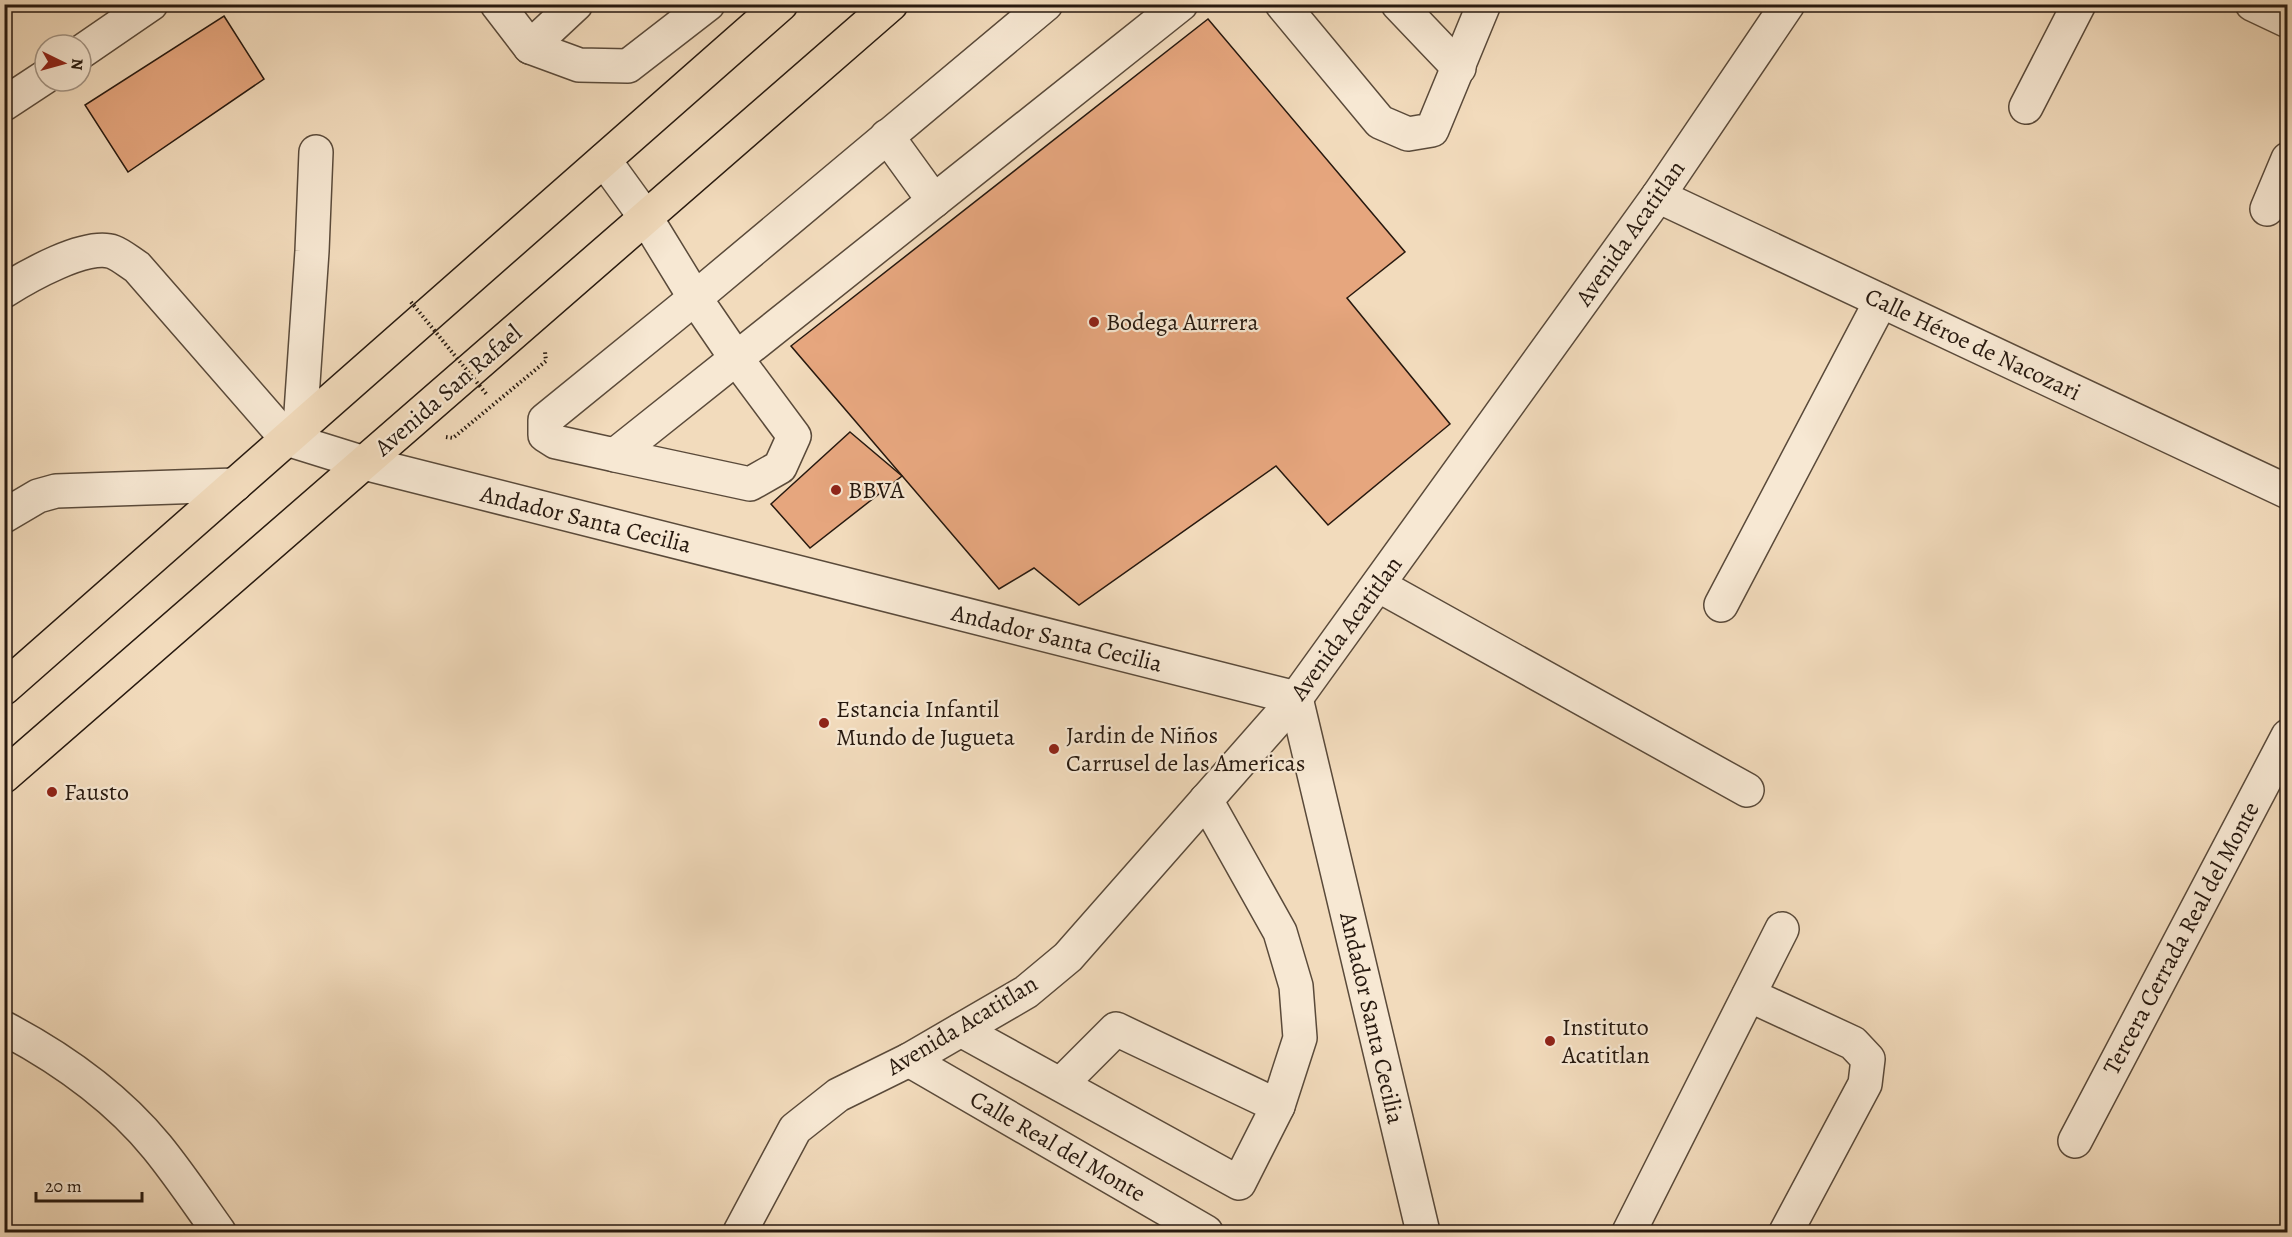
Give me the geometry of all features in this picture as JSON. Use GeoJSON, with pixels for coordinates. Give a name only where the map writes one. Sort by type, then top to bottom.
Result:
{"type":"FeatureCollection","features":[{"type":"Feature","properties":{"kind":"main road"},"geometry":{"type":"LineString","coordinates":[[4,687],[781,4]]}},
{"type":"Feature","properties":{"kind":"main road","name":"Avenida San Rafael"},"geometry":{"type":"LineString","coordinates":[[4,776],[891,4]]}},
{"type":"Feature","properties":{"kind":"street"},"geometry":{"type":"LineString","coordinates":[[93,44],[151,4]]}},
{"type":"Feature","properties":{"kind":"street"},"geometry":{"type":"LineString","coordinates":[[497,4],[530,48],[579,65],[628,66],[708,4]]}},
{"type":"Feature","properties":{"kind":"street"},"geometry":{"type":"LineString","coordinates":[[530,48],[576,4]]}},
{"type":"Feature","properties":{"kind":"street"},"geometry":{"type":"LineString","coordinates":[[604,160],[646,218],[695,298],[736,358],[794,436],[780,467],[750,484],[556,442],[545,435],[545,420],[695,298],[1046,4]]}},
{"type":"Feature","properties":{"kind":"street"},"geometry":{"type":"LineString","coordinates":[[615,455],[1181,4]]}},
{"type":"Feature","properties":{"kind":"street"},"geometry":{"type":"LineString","coordinates":[[1282,4],[1380,122],[1408,134],[1432,130],[1484,4]]}},
{"type":"Feature","properties":{"kind":"street"},"geometry":{"type":"LineString","coordinates":[[1398,4],[1459,68]]}},
{"type":"Feature","properties":{"kind":"street","name":"Avenida Acatitlan"},"geometry":{"type":"LineString","coordinates":[[740,1233],[795,1130],[838,1095],[909,1060],[1026,992],[1068,957],[1296,698],[1658,196],[1788,4]]}},
{"type":"Feature","properties":{"kind":"street"},"geometry":{"type":"LineString","coordinates":[[2026,107],[2079,4]]}},
{"type":"Feature","properties":{"kind":"street"},"geometry":{"type":"LineString","coordinates":[[2252,4],[2288,21]]}},
{"type":"Feature","properties":{"kind":"street"},"geometry":{"type":"LineString","coordinates":[[4,104],[33,85]]}},
{"type":"Feature","properties":{"kind":"street"},"geometry":{"type":"LineString","coordinates":[[887,136],[934,201]]}},
{"type":"Feature","properties":{"kind":"street"},"geometry":{"type":"LineString","coordinates":[[293,433],[312,251],[316,153]]}},
{"type":"Feature","properties":{"kind":"street"},"geometry":{"type":"LineString","coordinates":[[2266,209],[2288,159]]}},
{"type":"Feature","properties":{"kind":"street","name":"Calle Héroe de Nacozari"},"geometry":{"type":"LineString","coordinates":[[1658,196],[2288,492]]}},
{"type":"Feature","properties":{"kind":"street"},"geometry":{"type":"LineString","coordinates":[[4,291],[77,254],[111,251],[137,267],[293,433]]}},
{"type":"Feature","properties":{"kind":"street"},"geometry":{"type":"LineString","coordinates":[[1721,605],[1881,301]]}},
{"type":"Feature","properties":{"kind":"street","name":"Andador Santa Cecilia"},"geometry":{"type":"LineString","coordinates":[[293,433],[364,463],[1296,698],[1423,1233]]}},
{"type":"Feature","properties":{"kind":"street"},"geometry":{"type":"LineString","coordinates":[[4,516],[38,495],[57,491],[235,485]]}},
{"type":"Feature","properties":{"kind":"street"},"geometry":{"type":"LineString","coordinates":[[1378,585],[1747,790]]}},
{"type":"Feature","properties":{"kind":"street","name":"Tercera Cerrada Real del Monte"},"geometry":{"type":"LineString","coordinates":[[2074,1141],[2288,736]]}},
{"type":"Feature","properties":{"kind":"street"},"geometry":{"type":"LineString","coordinates":[[961,1030],[1239,1183],[1278,1106],[1300,1038],[1296,986],[1280,932],[1206,800]]}},
{"type":"Feature","properties":{"kind":"street"},"geometry":{"type":"LineString","coordinates":[[1629,1233],[1782,929]]}},
{"type":"Feature","properties":{"kind":"street"},"geometry":{"type":"LineString","coordinates":[[1749,995],[1853,1043],[1868,1059],[1865,1084],[1786,1233]]}},
{"type":"Feature","properties":{"kind":"street"},"geometry":{"type":"LineString","coordinates":[[4,1028],[48,1053],[112,1101],[156,1146],[219,1233]]}},
{"type":"Feature","properties":{"kind":"street"},"geometry":{"type":"LineString","coordinates":[[1061,1084],[1116,1029],[1278,1106]]}},
{"type":"Feature","properties":{"kind":"street","name":"Calle Real del Monte"},"geometry":{"type":"LineString","coordinates":[[909,1060],[1164,1222],[1206,1233]]}},
{"type":"Feature","properties":{"kind":"path"},"geometry":{"type":"LineString","coordinates":[[411,302],[488,396]]}},
{"type":"Feature","properties":{"kind":"building"},"geometry":{"type":"Polygon","coordinates":[[[224,16],[264,79],[128,172],[85,105],[224,16]]]}},
{"type":"Feature","properties":{"kind":"building","name":"Bodega Aurrera"},"geometry":{"type":"Polygon","coordinates":[[[1208,19],[1405,252],[1347,298],[1450,424],[1328,525],[1276,466],[1079,605],[1034,568],[999,589],[791,346],[1208,19]]]}},
{"type":"Feature","properties":{"kind":"building","name":"BBVA"},"geometry":{"type":"Polygon","coordinates":[[[850,432],[902,476],[810,548],[771,504],[850,432]]]}},
{"type":"Feature","properties":{"kind":"place","name":"Bodega Aurrera"},"geometry":{"type":"Point","coordinates":[1094,322]}},
{"type":"Feature","properties":{"kind":"place","name":"BBVA"},"geometry":{"type":"Point","coordinates":[836,490]}},
{"type":"Feature","properties":{"kind":"place","name":"Estancia Infantil Mundo de Jugueta"},"geometry":{"type":"Point","coordinates":[824,723]}},
{"type":"Feature","properties":{"kind":"place","name":"Jardin de Niños Carrusel de las Americas"},"geometry":{"type":"Point","coordinates":[1054,749]}},
{"type":"Feature","properties":{"kind":"place","name":"Fausto"},"geometry":{"type":"Point","coordinates":[52,792]}},
{"type":"Feature","properties":{"kind":"place","name":"Instituto Acatitlan"},"geometry":{"type":"Point","coordinates":[1550,1041]}}]}
